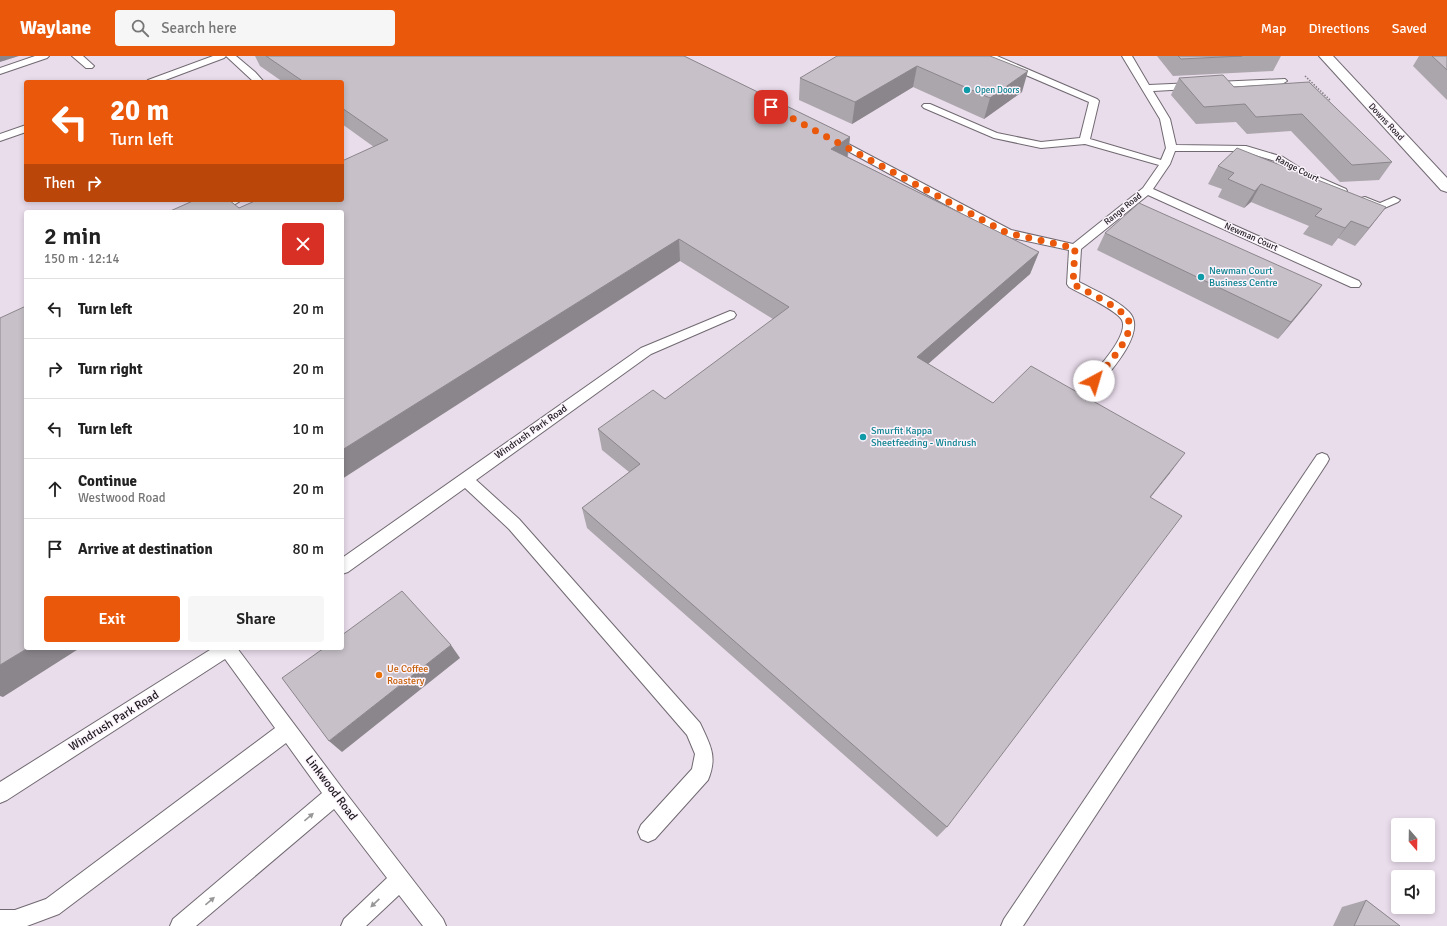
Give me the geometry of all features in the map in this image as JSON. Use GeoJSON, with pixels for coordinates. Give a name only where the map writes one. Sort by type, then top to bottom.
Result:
{"type":"FeatureCollection","features":[{"type":"Feature","properties":{"kind":"street","name":"Downs Road"},"geometry":{"type":"LineString","coordinates":[[1326,56],[1447,187]]}},
{"type":"Feature","properties":{"kind":"lane"},"geometry":{"type":"LineString","coordinates":[[0,71],[44,56]]}},
{"type":"Feature","properties":{"kind":"lane"},"geometry":{"type":"LineString","coordinates":[[77,56],[89,66]]}},
{"type":"Feature","properties":{"kind":"lane"},"geometry":{"type":"LineString","coordinates":[[156,80],[221,56]]}},
{"type":"Feature","properties":{"kind":"lane"},"geometry":{"type":"LineString","coordinates":[[230,56],[258,80]]}},
{"type":"Feature","properties":{"kind":"lane"},"geometry":{"type":"LineString","coordinates":[[989,56],[1094,101],[1085,141]]}},
{"type":"Feature","properties":{"kind":"lane"},"geometry":{"type":"LineString","coordinates":[[1127,56],[1165,120],[1171,148]]}},
{"type":"Feature","properties":{"kind":"lane"},"geometry":{"type":"LineString","coordinates":[[244,80],[252,74]]}},
{"type":"Feature","properties":{"kind":"lane"},"geometry":{"type":"LineString","coordinates":[[1146,88],[1282,81]]}},
{"type":"Feature","properties":{"kind":"lane"},"geometry":{"type":"LineString","coordinates":[[927,106],[994,135],[1041,145],[1085,141],[1165,164]]}},
{"type":"Feature","properties":{"kind":"lane"},"geometry":{"type":"LineString","coordinates":[[0,138],[24,129]]}},
{"type":"Feature","properties":{"kind":"lane"},"geometry":{"type":"LineString","coordinates":[[820,133],[1007,233],[1075,248],[1073,284],[1123,313],[1129,324],[1128,334],[1122,345],[1084,393]]}},
{"type":"Feature","properties":{"kind":"lane","name":"Range Road"},"geometry":{"type":"LineString","coordinates":[[1075,248],[1147,190],[1165,164],[1171,148]]}},
{"type":"Feature","properties":{"kind":"lane","name":"Range Court"},"geometry":{"type":"LineString","coordinates":[[1171,148],[1242,148],[1279,159],[1301,173],[1380,207],[1394,200]]}},
{"type":"Feature","properties":{"kind":"lane","name":"Newman Court"},"geometry":{"type":"LineString","coordinates":[[1147,190],[1355,284]]}},
{"type":"Feature","properties":{"kind":"lane"},"geometry":{"type":"LineString","coordinates":[[217,210],[232,202]]}},
{"type":"Feature","properties":{"kind":"lane","name":"Windrush Park Road"},"geometry":{"type":"LineString","coordinates":[[344,566],[646,351],[730,315]]}},
{"type":"Feature","properties":{"kind":"lane"},"geometry":{"type":"LineString","coordinates":[[1011,926],[1322,459]]}},
{"type":"Feature","properties":{"kind":"lane"},"geometry":{"type":"LineString","coordinates":[[465,480],[514,524],[694,729],[704,754],[701,773],[648,832]]}},
{"type":"Feature","properties":{"kind":"lane","name":"Windrush Park Road"},"geometry":{"type":"LineString","coordinates":[[0,793],[225,650]]}},
{"type":"Feature","properties":{"kind":"lane","name":"Linkwood Road"},"geometry":{"type":"LineString","coordinates":[[229,650],[335,795],[436,926]]}},
{"type":"Feature","properties":{"kind":"lane"},"geometry":{"type":"LineString","coordinates":[[0,920],[15,920],[52,906],[288,730]]}},
{"type":"Feature","properties":{"kind":"lane"},"geometry":{"type":"LineString","coordinates":[[180,926],[335,795]]}},
{"type":"Feature","properties":{"kind":"lane"},"geometry":{"type":"LineString","coordinates":[[351,926],[400,880]]}},
{"type":"Feature","properties":{"kind":"shaded area"},"geometry":{"type":"Polygon","coordinates":[[[0,56],[1447,56],[1447,926],[0,926],[0,56]]]}},
{"type":"Feature","properties":{"kind":"building","name":"Smurfit Kappa Sheetfeeding - Windrush"},"geometry":{"type":"Polygon","coordinates":[[[266,56],[684,56],[850,137],[831,149],[1039,252],[917,357],[993,403],[1031,366],[1185,453],[1150,497],[1182,516],[947,827],[582,508],[640,464],[598,429],[653,390],[665,399],[789,307],[679,239],[344,449],[344,210],[172,210],[190,202],[232,202],[239,208],[252,202],[344,202],[344,160],[388,140],[344,109],[344,80],[301,80],[266,56]]]}},
{"type":"Feature","properties":{"kind":"building"},"geometry":{"type":"Polygon","coordinates":[[[837,56],[990,56],[1028,71],[990,98],[917,66],[855,102],[800,78],[837,56]]]}},
{"type":"Feature","properties":{"kind":"building"},"geometry":{"type":"Polygon","coordinates":[[[1178,56],[1242,56],[1181,59],[1178,56]]]}},
{"type":"Feature","properties":{"kind":"building"},"geometry":{"type":"Polygon","coordinates":[[[1432,56],[1447,56],[1447,70],[1432,56]]]}},
{"type":"Feature","properties":{"kind":"building"},"geometry":{"type":"Polygon","coordinates":[[[1223,75],[1234,87],[1309,82],[1392,162],[1352,165],[1302,114],[1256,117],[1245,104],[1204,107],[1179,78],[1223,75]]]}},
{"type":"Feature","properties":{"kind":"building"},"geometry":{"type":"Polygon","coordinates":[[[1237,148],[1386,207],[1369,228],[1351,221],[1345,228],[1315,216],[1322,209],[1261,184],[1255,191],[1228,179],[1234,173],[1218,166],[1237,148]]]}},
{"type":"Feature","properties":{"kind":"building"},"geometry":{"type":"Polygon","coordinates":[[[1139,203],[1322,285],[1291,322],[1105,233],[1139,203]]]}},
{"type":"Feature","properties":{"kind":"building"},"geometry":{"type":"Polygon","coordinates":[[[24,307],[25,650],[0,665],[0,318],[24,307]]]}},
{"type":"Feature","properties":{"kind":"building","name":"Ue Coffee Roastery"},"geometry":{"type":"Polygon","coordinates":[[[402,591],[451,645],[329,741],[282,678],[321,650],[344,650],[344,634],[402,591]]]}},
{"type":"Feature","properties":{"kind":"building"},"geometry":{"type":"Polygon","coordinates":[[[1366,900],[1400,926],[1354,926],[1366,900]]]}},
{"type":"Feature","properties":{"kind":"place","name":"Open Doors"},"geometry":{"type":"Point","coordinates":[967,90]}},
{"type":"Feature","properties":{"kind":"place","name":"Newman Court Business Centre"},"geometry":{"type":"Point","coordinates":[1201,277]}},
{"type":"Feature","properties":{"kind":"place","name":"Smurfit Kappa Sheetfeeding - Windrush"},"geometry":{"type":"Point","coordinates":[863,437]}},
{"type":"Feature","properties":{"kind":"place","name":"Ue Coffee Roastery"},"geometry":{"type":"Point","coordinates":[379,675]}},
{"type":"Feature","properties":{"kind":"route"},"geometry":{"type":"LineString","coordinates":[[771,107],[1007,233],[1075,248],[1073,284],[1123,313],[1129,324],[1128,334],[1122,345],[1094,381]]}}]}
